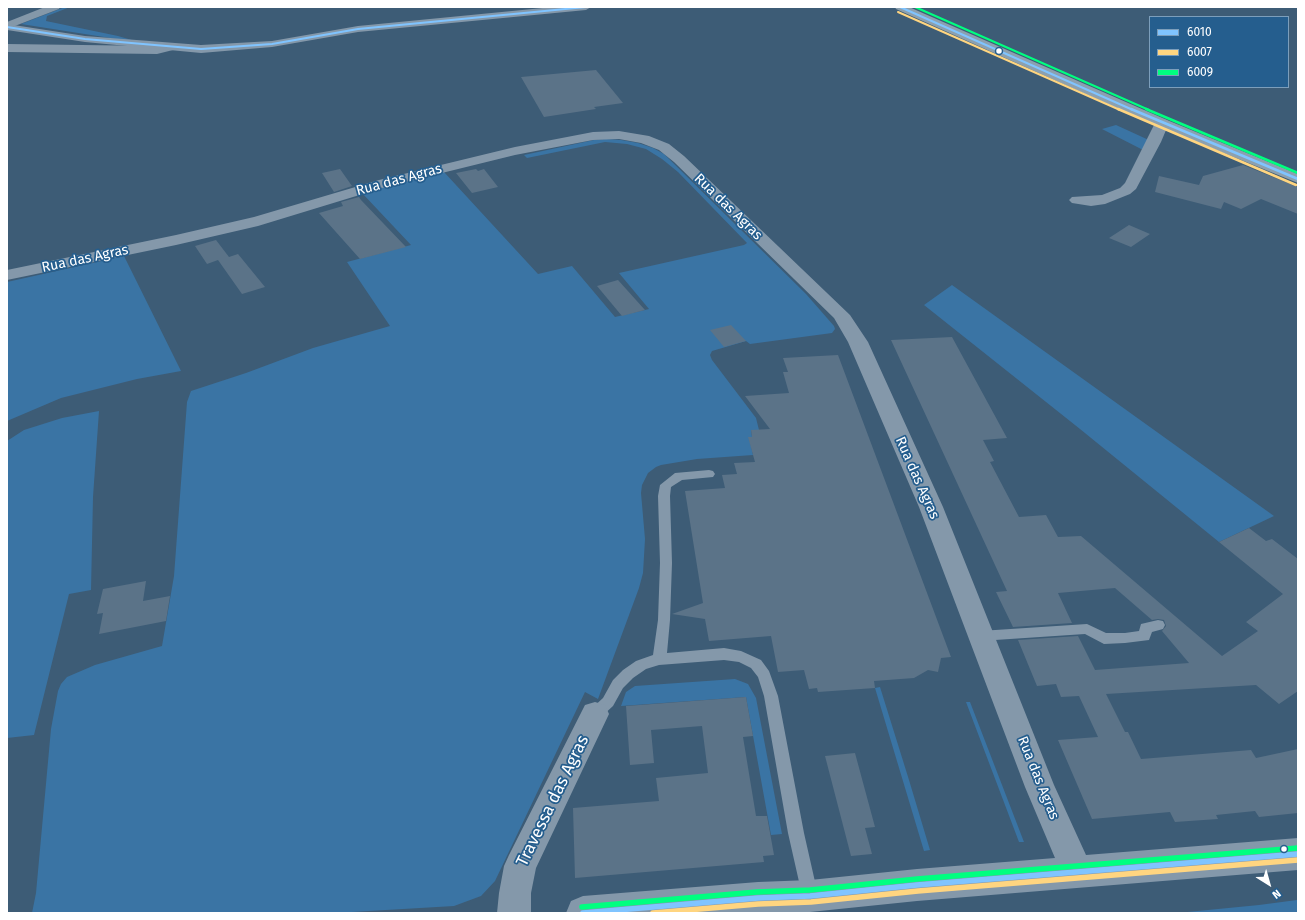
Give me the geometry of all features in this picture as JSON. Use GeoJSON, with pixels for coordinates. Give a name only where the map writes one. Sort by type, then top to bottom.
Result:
{"type":"FeatureCollection","features":[{"type":"Feature","properties":{"kind":"main road"},"geometry":{"type":"LineString","coordinates":[[7,26],[55,7]]}},
{"type":"Feature","properties":{"kind":"main road"},"geometry":{"type":"LineString","coordinates":[[900,7],[1162,123],[1298,179]]}},
{"type":"Feature","properties":{"kind":"street"},"geometry":{"type":"LineString","coordinates":[[7,26],[85,39],[201,50],[272,44],[358,28],[586,7]]}},
{"type":"Feature","properties":{"kind":"street"},"geometry":{"type":"LineString","coordinates":[[7,48],[157,50],[169,48]]}},
{"type":"Feature","properties":{"kind":"street"},"geometry":{"type":"LineString","coordinates":[[1077,200],[1091,201],[1105,199],[1125,191],[1131,186],[1154,142],[1162,123]]}},
{"type":"Feature","properties":{"kind":"street","name":"Rua das Agras"},"geometry":{"type":"LineString","coordinates":[[7,275],[176,240],[258,221],[384,183],[515,151],[593,136],[620,135],[644,139],[664,147],[679,159],[841,315],[858,342],[931,507],[1040,787],[1078,873]]}},
{"type":"Feature","properties":{"kind":"street","name":"Travessa das Agras"},"geometry":{"type":"LineString","coordinates":[[514,913],[515,893],[520,866],[595,714]]}},
{"type":"Feature","properties":{"kind":"street"},"geometry":{"type":"LineString","coordinates":[[583,913],[759,906],[810,896],[917,885],[1298,854]]}},
{"type":"Feature","properties":{"kind":"lane"},"geometry":{"type":"LineString","coordinates":[[659,659],[664,620],[666,563],[664,496],[666,485],[678,476],[709,474]]}},
{"type":"Feature","properties":{"kind":"lane"},"geometry":{"type":"LineString","coordinates":[[980,636],[1087,629],[1104,639],[1126,638],[1144,636],[1146,628],[1158,625]]}},
{"type":"Feature","properties":{"kind":"lane"},"geometry":{"type":"LineString","coordinates":[[595,714],[608,702],[618,684],[628,674],[640,665],[659,659],[724,654],[741,657],[756,664],[764,675],[771,696],[796,833],[810,896]]}},
{"type":"Feature","properties":{"kind":"shaded area"},"geometry":{"type":"Polygon","coordinates":[[[65,7],[70,7],[47,16],[46,21],[118,36],[142,43],[21,24],[65,7]]]}},
{"type":"Feature","properties":{"kind":"shaded area"},"geometry":{"type":"Polygon","coordinates":[[[1116,125],[1151,141],[1145,151],[1102,129],[1116,125]]]}},
{"type":"Feature","properties":{"kind":"shaded area"},"geometry":{"type":"Polygon","coordinates":[[[606,139],[638,143],[653,148],[664,154],[806,294],[835,329],[832,333],[750,344],[746,341],[712,351],[710,355],[712,360],[756,418],[759,430],[751,430],[752,437],[749,437],[753,455],[697,459],[661,465],[648,473],[642,485],[641,493],[645,539],[643,573],[639,588],[598,699],[585,692],[495,881],[481,896],[454,906],[335,913],[32,913],[36,893],[51,729],[58,691],[61,684],[67,677],[95,665],[162,646],[174,576],[187,402],[191,391],[246,373],[313,348],[390,326],[347,262],[411,245],[362,193],[444,172],[538,274],[572,266],[615,317],[649,309],[619,273],[744,245],[747,243],[678,172],[662,159],[646,149],[627,144],[605,142],[527,158],[524,155],[594,140],[606,139]]]}},
{"type":"Feature","properties":{"kind":"shaded area"},"geometry":{"type":"Polygon","coordinates":[[[124,256],[181,371],[137,379],[61,398],[7,421],[7,282],[124,256]]]}},
{"type":"Feature","properties":{"kind":"shaded area"},"geometry":{"type":"Polygon","coordinates":[[[952,285],[1274,516],[1219,542],[924,305],[952,285]]]}},
{"type":"Feature","properties":{"kind":"shaded area"},"geometry":{"type":"Polygon","coordinates":[[[99,411],[93,497],[91,590],[69,594],[34,735],[7,738],[7,441],[24,430],[62,418],[99,411]]]}},
{"type":"Feature","properties":{"kind":"shaded area"},"geometry":{"type":"Polygon","coordinates":[[[735,679],[748,684],[756,698],[782,834],[771,835],[746,697],[621,706],[626,692],[635,686],[735,679]]]}},
{"type":"Feature","properties":{"kind":"shaded area"},"geometry":{"type":"Polygon","coordinates":[[[880,687],[930,850],[924,851],[875,688],[880,687]]]}},
{"type":"Feature","properties":{"kind":"shaded area"},"geometry":{"type":"Polygon","coordinates":[[[966,702],[970,702],[1024,842],[1019,842],[966,702]]]}},
{"type":"Feature","properties":{"kind":"shaded area"},"geometry":{"type":"Polygon","coordinates":[[[1297,900],[1298,913],[1177,913],[1259,905],[1297,900]]]}},
{"type":"Feature","properties":{"kind":"building"},"geometry":{"type":"Polygon","coordinates":[[[596,70],[623,103],[544,117],[521,77],[596,70]]]}},
{"type":"Feature","properties":{"kind":"building"},"geometry":{"type":"Polygon","coordinates":[[[1243,165],[1298,187],[1298,214],[1261,199],[1241,209],[1224,202],[1221,209],[1155,192],[1159,176],[1199,185],[1203,176],[1243,165]]]}},
{"type":"Feature","properties":{"kind":"building"},"geometry":{"type":"Polygon","coordinates":[[[340,169],[352,186],[334,192],[322,173],[340,169]]]}},
{"type":"Feature","properties":{"kind":"building"},"geometry":{"type":"Polygon","coordinates":[[[476,169],[478,171],[484,169],[498,187],[472,193],[456,173],[476,169]]]}},
{"type":"Feature","properties":{"kind":"building"},"geometry":{"type":"Polygon","coordinates":[[[359,197],[406,247],[360,259],[319,213],[343,206],[341,202],[359,197]]]}},
{"type":"Feature","properties":{"kind":"building"},"geometry":{"type":"Polygon","coordinates":[[[1129,225],[1150,234],[1131,247],[1109,238],[1129,225]]]}},
{"type":"Feature","properties":{"kind":"building"},"geometry":{"type":"Polygon","coordinates":[[[216,240],[229,257],[238,254],[265,287],[242,294],[218,260],[207,264],[195,246],[216,240]]]}},
{"type":"Feature","properties":{"kind":"building"},"geometry":{"type":"Polygon","coordinates":[[[618,280],[645,310],[622,316],[597,286],[618,280]]]}},
{"type":"Feature","properties":{"kind":"building"},"geometry":{"type":"Polygon","coordinates":[[[731,325],[746,341],[724,347],[710,330],[731,325]]]}},
{"type":"Feature","properties":{"kind":"building"},"geometry":{"type":"Polygon","coordinates":[[[952,337],[1007,438],[983,440],[994,461],[990,462],[1019,517],[1046,515],[1058,537],[1081,536],[1222,656],[1258,631],[1246,622],[1283,594],[1219,542],[1249,528],[1266,541],[1272,539],[1298,559],[1298,691],[1279,704],[1256,685],[1106,694],[1125,732],[1128,732],[1141,759],[1251,750],[1256,758],[1298,749],[1298,813],[1259,817],[1255,811],[1216,815],[1218,819],[1175,822],[1170,812],[1092,819],[1058,740],[1098,737],[1079,696],[1061,697],[1056,684],[1037,686],[1018,640],[1078,636],[1095,670],[1189,663],[1162,631],[1166,626],[1164,620],[1152,620],[1115,588],[1058,593],[1072,623],[1013,627],[996,592],[1007,591],[891,340],[952,337]]]}},
{"type":"Feature","properties":{"kind":"building"},"geometry":{"type":"Polygon","coordinates":[[[838,355],[951,657],[941,658],[938,672],[928,670],[914,678],[874,681],[875,688],[818,692],[817,688],[809,689],[804,670],[778,672],[771,636],[709,641],[705,619],[672,614],[703,603],[685,491],[725,488],[722,475],[737,474],[734,463],[755,462],[748,437],[752,437],[751,430],[770,429],[745,396],[789,393],[783,372],[788,372],[783,358],[838,355]]]}},
{"type":"Feature","properties":{"kind":"building"},"geometry":{"type":"Polygon","coordinates":[[[146,581],[143,601],[170,596],[166,621],[99,634],[103,613],[97,614],[103,589],[146,581]]]}},
{"type":"Feature","properties":{"kind":"building"},"geometry":{"type":"Polygon","coordinates":[[[746,697],[753,736],[743,737],[756,816],[767,816],[774,855],[763,856],[764,862],[575,878],[573,808],[659,801],[656,778],[708,773],[702,726],[651,730],[654,763],[630,765],[626,706],[746,697]]]}},
{"type":"Feature","properties":{"kind":"building"},"geometry":{"type":"Polygon","coordinates":[[[855,753],[875,827],[865,828],[872,854],[851,856],[825,756],[855,753]]]}},
{"type":"Feature","properties":{"kind":"transit line","name":"6010"},"geometry":{"type":"LineString","coordinates":[[7,27],[85,39],[201,49],[272,44],[358,29],[586,7]]}},
{"type":"Feature","properties":{"kind":"transit line","name":"6010"},"geometry":{"type":"LineString","coordinates":[[900,7],[1162,123],[1298,179]]}},
{"type":"Feature","properties":{"kind":"transit line","name":"6009"},"geometry":{"type":"LineString","coordinates":[[915,7],[1164,117],[1298,173]]}},
{"type":"Feature","properties":{"kind":"transit line","name":"6007"},"geometry":{"type":"LineString","coordinates":[[898,12],[1160,128],[1296,185]]}},
{"type":"Feature","properties":{"kind":"transit line","name":"6009"},"geometry":{"type":"LineString","coordinates":[[582,907],[757,892],[810,890],[917,879],[1298,848]]}},
{"type":"Feature","properties":{"kind":"transit line","name":"6010"},"geometry":{"type":"LineString","coordinates":[[583,913],[758,898],[810,896],[917,885],[1298,854]]}},
{"type":"Feature","properties":{"kind":"transit line","name":"6007"},"geometry":{"type":"LineString","coordinates":[[653,913],[758,904],[811,902],[918,891],[1298,860]]}}]}
